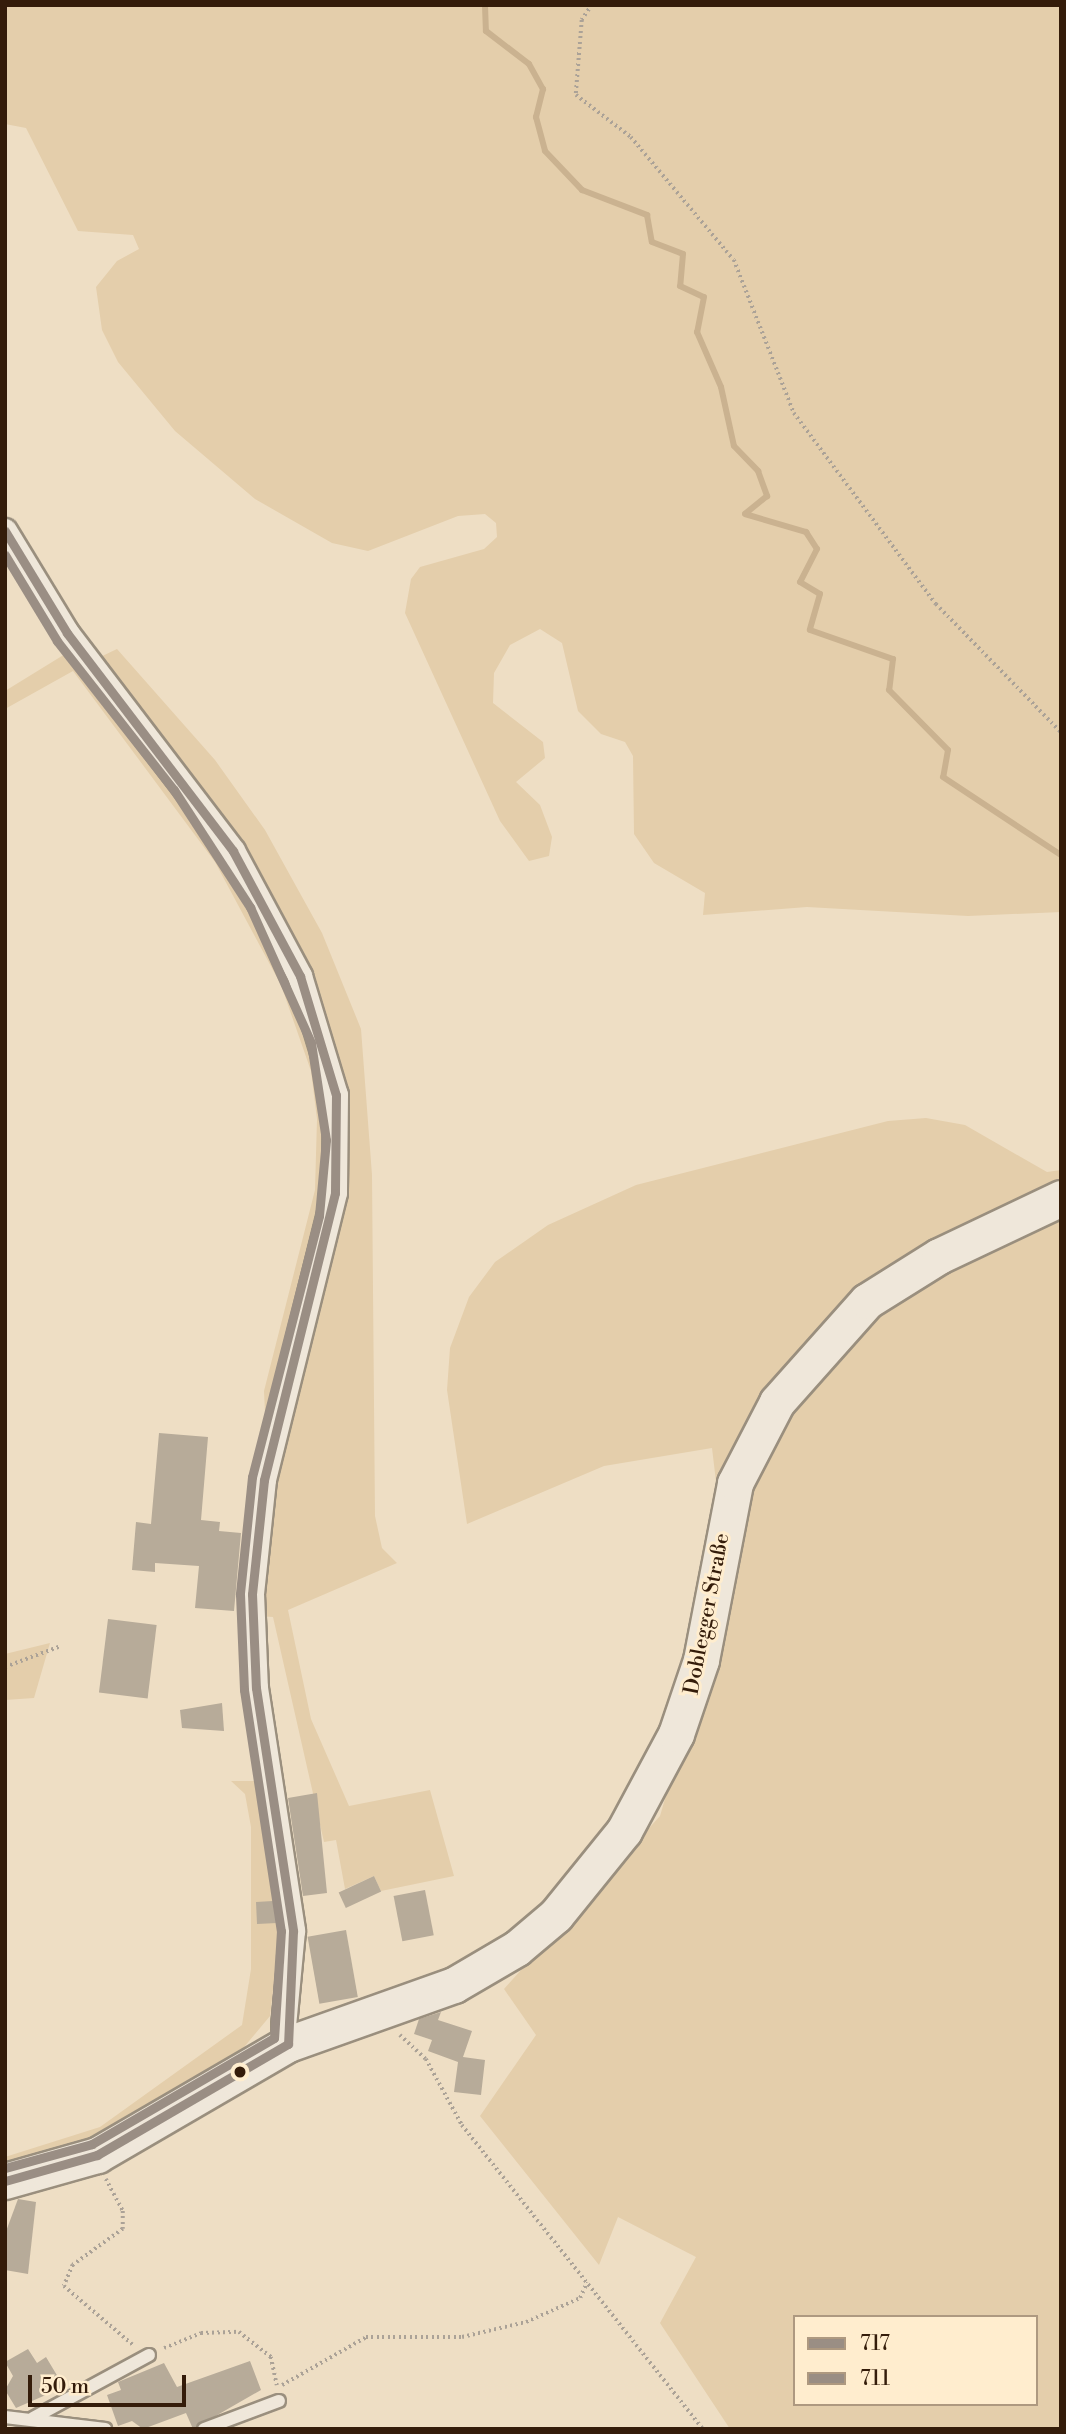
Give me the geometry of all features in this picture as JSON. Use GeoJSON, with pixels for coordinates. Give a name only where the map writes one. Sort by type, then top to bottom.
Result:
{"type":"FeatureCollection","features":[{"type":"Feature","properties":{"kind":"street"},"geometry":{"type":"LineString","coordinates":[[5,531],[67,633],[233,851],[300,976],[336,1095],[335,1193],[264,1480],[252,1594],[256,1688],[293,1931],[284,2027],[288,2044]]}},
{"type":"Feature","properties":{"kind":"street","name":"Doblegger Straße"},"geometry":{"type":"LineString","coordinates":[[5,2181],[91,2157],[288,2044],[454,1985],[517,1948],[576,1894],[624,1831],[665,1759],[694,1686],[740,1468],[795,1377],[846,1321],[897,1280],[1061,1198]]}},
{"type":"Feature","properties":{"kind":"lane"},"geometry":{"type":"LineString","coordinates":[[33,2418],[145,2357]]}},
{"type":"Feature","properties":{"kind":"lane"},"geometry":{"type":"LineString","coordinates":[[205,2429],[279,2401]]}},
{"type":"Feature","properties":{"kind":"lane"},"geometry":{"type":"LineString","coordinates":[[5,2417],[33,2418],[105,2429]]}},
{"type":"Feature","properties":{"kind":"path"},"geometry":{"type":"LineString","coordinates":[[592,5],[582,20],[576,95],[631,137],[734,260],[794,412],[936,604],[1061,732]]}},
{"type":"Feature","properties":{"kind":"path"},"geometry":{"type":"LineString","coordinates":[[5,1667],[61,1646]]}},
{"type":"Feature","properties":{"kind":"path"},"geometry":{"type":"LineString","coordinates":[[377,2014],[419,2050],[462,2125],[703,2429]]}},
{"type":"Feature","properties":{"kind":"path"},"geometry":{"type":"LineString","coordinates":[[91,2157],[120,2203],[123,2229],[73,2265],[64,2286],[74,2300],[126,2333],[145,2357],[201,2333],[239,2332],[271,2357],[278,2388],[366,2337],[484,2335],[580,2298],[587,2281]]}},
{"type":"Feature","properties":{"kind":"shaded area"},"geometry":{"type":"Polygon","coordinates":[[[5,5],[1061,5],[1061,912],[968,916],[807,907],[703,915],[705,893],[654,863],[634,834],[633,756],[625,742],[601,734],[578,711],[562,643],[540,629],[510,645],[494,673],[493,703],[543,742],[545,758],[516,782],[540,805],[552,837],[549,856],[529,861],[500,821],[405,613],[411,579],[420,567],[484,549],[497,537],[496,523],[485,514],[458,516],[368,551],[332,543],[255,499],[175,431],[118,362],[102,330],[96,287],[117,261],[139,249],[133,235],[78,231],[26,128],[5,124],[5,5]]]}},
{"type":"Feature","properties":{"kind":"shaded area"},"geometry":{"type":"Polygon","coordinates":[[[117,649],[215,760],[265,830],[322,933],[361,1029],[372,1175],[375,1516],[382,1548],[397,1563],[288,1610],[311,1719],[349,1806],[430,1790],[454,1876],[381,1891],[374,1876],[345,1889],[336,1840],[324,1842],[273,1617],[259,1616],[267,1510],[339,1219],[316,994],[96,659],[117,649]]]}},
{"type":"Feature","properties":{"kind":"shaded area"},"geometry":{"type":"Polygon","coordinates":[[[70,651],[225,856],[280,955],[322,1069],[329,1167],[266,1434],[264,1391],[315,1190],[317,1119],[311,1071],[281,985],[215,862],[73,671],[5,709],[5,691],[70,651]]]}},
{"type":"Feature","properties":{"kind":"shaded area"},"geometry":{"type":"Polygon","coordinates":[[[926,1118],[965,1125],[1047,1172],[1061,1170],[1061,2429],[730,2429],[660,2323],[696,2257],[618,2217],[599,2265],[480,2116],[536,2035],[504,1989],[660,1816],[728,1583],[712,1448],[604,1466],[467,1524],[447,1390],[450,1348],[469,1297],[495,1262],[548,1225],[636,1185],[888,1121],[926,1118]]]}},
{"type":"Feature","properties":{"kind":"shaded area"},"geometry":{"type":"Polygon","coordinates":[[[50,1643],[34,1698],[5,1700],[5,1654],[50,1643]]]}},
{"type":"Feature","properties":{"kind":"shaded area"},"geometry":{"type":"Polygon","coordinates":[[[231,1781],[261,1781],[282,1913],[270,2016],[240,2052],[110,2136],[5,2170],[5,2157],[100,2127],[242,2025],[251,1969],[251,1827],[245,1794],[231,1781]]]}},
{"type":"Feature","properties":{"kind":"building"},"geometry":{"type":"Polygon","coordinates":[[[159,1433],[208,1437],[201,1520],[220,1522],[219,1531],[241,1533],[234,1611],[195,1608],[199,1566],[155,1563],[155,1572],[132,1570],[136,1522],[151,1524],[159,1433]]]}},
{"type":"Feature","properties":{"kind":"building"},"geometry":{"type":"Polygon","coordinates":[[[108,1619],[157,1625],[148,1698],[99,1692],[108,1619]]]}},
{"type":"Feature","properties":{"kind":"building"},"geometry":{"type":"Polygon","coordinates":[[[222,1703],[224,1731],[182,1728],[180,1710],[222,1703]]]}},
{"type":"Feature","properties":{"kind":"building"},"geometry":{"type":"Polygon","coordinates":[[[317,1793],[327,1893],[303,1896],[288,1798],[317,1793]]]}},
{"type":"Feature","properties":{"kind":"building"},"geometry":{"type":"Polygon","coordinates":[[[374,1876],[381,1891],[346,1908],[339,1892],[374,1876]]]}},
{"type":"Feature","properties":{"kind":"building"},"geometry":{"type":"Polygon","coordinates":[[[425,1890],[434,1935],[402,1941],[394,1896],[425,1890]]]}},
{"type":"Feature","properties":{"kind":"building"},"geometry":{"type":"Polygon","coordinates":[[[273,1901],[277,1923],[257,1924],[256,1902],[273,1901]]]}},
{"type":"Feature","properties":{"kind":"building"},"geometry":{"type":"Polygon","coordinates":[[[346,1930],[358,1997],[319,2004],[308,1937],[346,1930]]]}},
{"type":"Feature","properties":{"kind":"building"},"geometry":{"type":"Polygon","coordinates":[[[441,2012],[438,2020],[472,2031],[463,2057],[485,2060],[481,2095],[454,2092],[458,2062],[428,2051],[432,2040],[414,2034],[419,2019],[441,2012]]]}},
{"type":"Feature","properties":{"kind":"building"},"geometry":{"type":"Polygon","coordinates":[[[18,2199],[36,2202],[28,2274],[5,2270],[5,2234],[18,2199]]]}},
{"type":"Feature","properties":{"kind":"building"},"geometry":{"type":"Polygon","coordinates":[[[28,2349],[37,2363],[46,2357],[64,2387],[16,2408],[5,2390],[13,2376],[5,2362],[28,2349]]]}},
{"type":"Feature","properties":{"kind":"building"},"geometry":{"type":"Polygon","coordinates":[[[250,2361],[261,2390],[193,2429],[186,2413],[143,2429],[132,2421],[118,2426],[107,2395],[121,2390],[118,2382],[164,2363],[177,2387],[250,2361]]]}},
{"type":"Feature","properties":{"kind":"waterway"},"geometry":{"type":"LineString","coordinates":[[485,5],[486,31],[529,64],[543,89],[536,117],[545,151],[582,190],[647,215],[652,242],[683,254],[680,286],[704,297],[697,332],[721,387],[734,446],[758,471],[767,496],[745,514],[806,532],[817,549],[800,582],[820,594],[810,630],[893,659],[889,690],[948,750],[943,777],[1061,855]]}},
{"type":"Feature","properties":{"kind":"transit line","name":"717"},"geometry":{"type":"LineString","coordinates":[[5,531],[67,633],[233,851],[300,976],[336,1095],[335,1193],[264,1480],[252,1594],[256,1688],[293,1931],[288,2044]]}},
{"type":"Feature","properties":{"kind":"transit line","name":"711"},"geometry":{"type":"LineString","coordinates":[[5,555],[57,641],[174,790],[250,907],[311,1043],[326,1140],[319,1216],[252,1477],[240,1594],[244,1690],[281,1931],[274,2038],[92,2144],[5,2168]]}},
{"type":"Feature","properties":{"kind":"transit line","name":"717"},"geometry":{"type":"LineString","coordinates":[[5,2181],[97,2155],[288,2044]]}}]}
